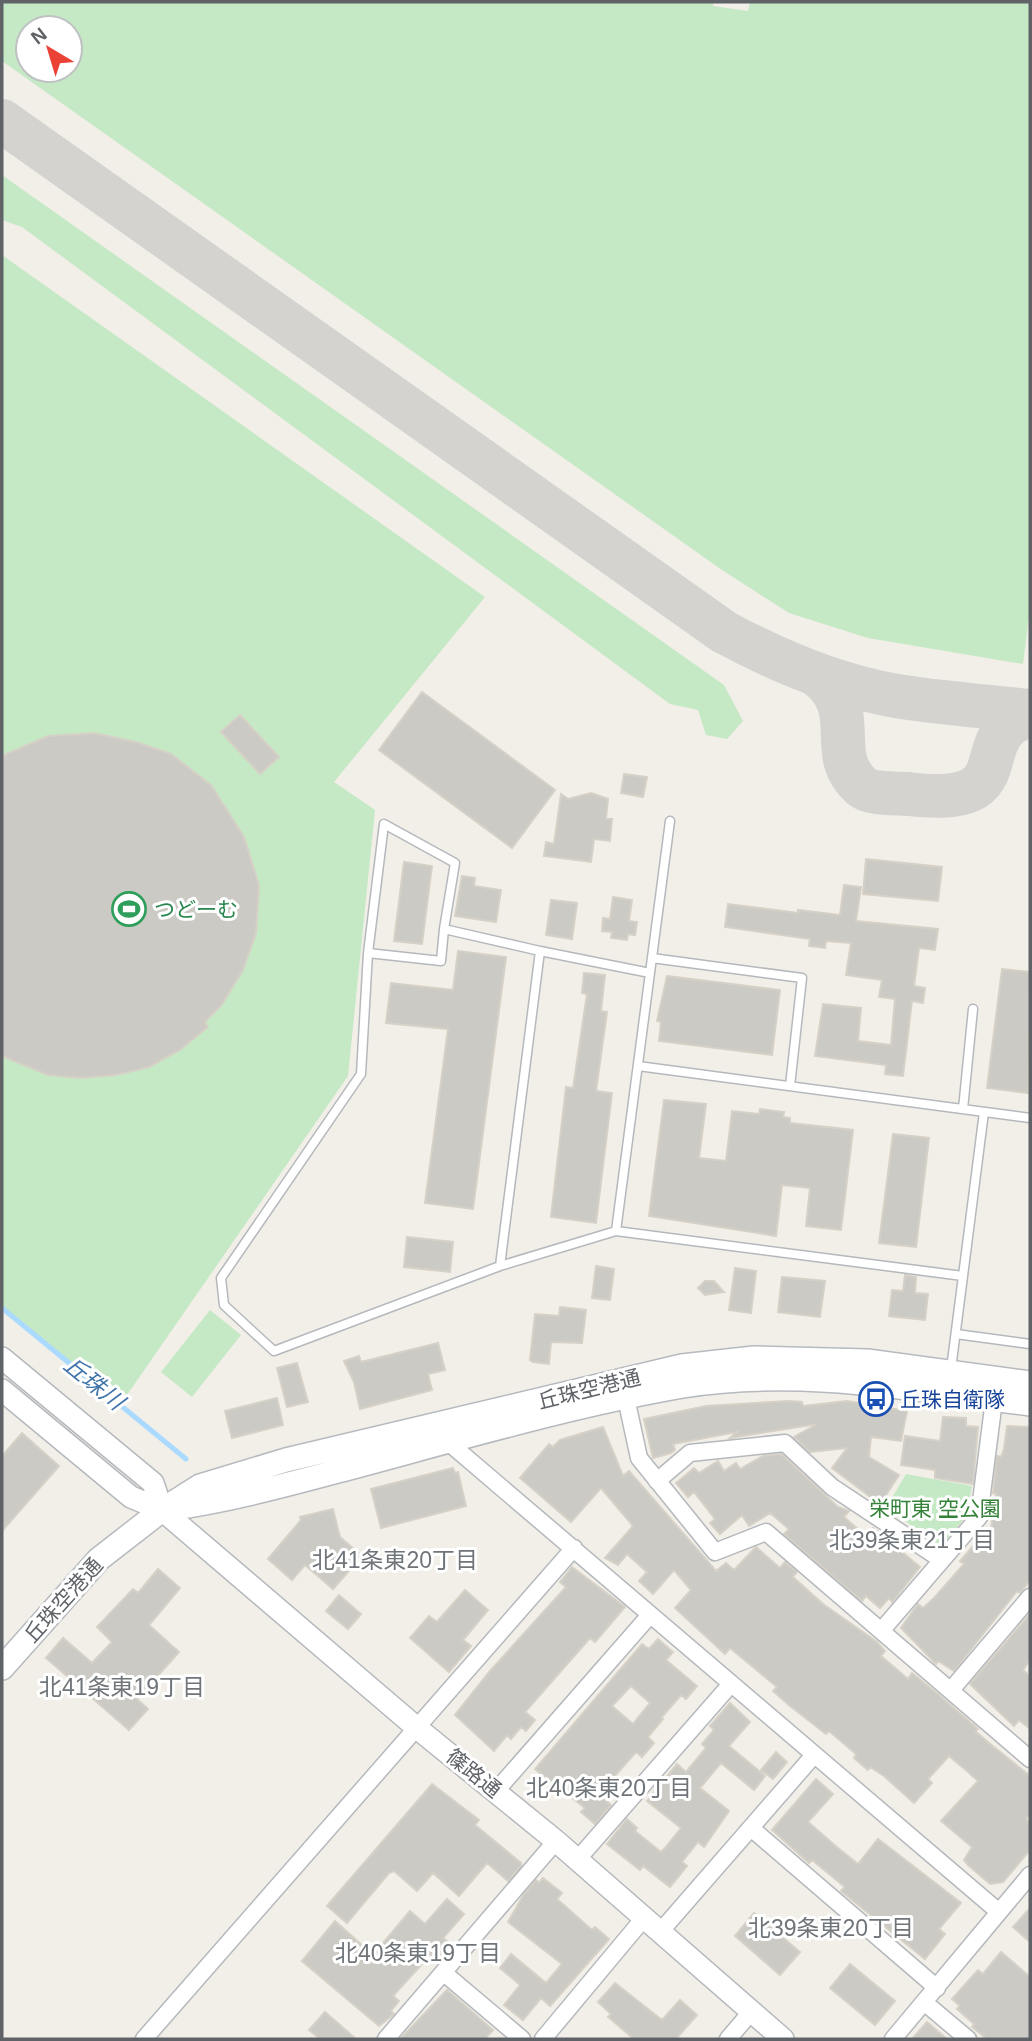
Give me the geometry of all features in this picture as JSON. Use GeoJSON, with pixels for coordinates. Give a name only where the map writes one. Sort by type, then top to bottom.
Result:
{"type":"FeatureCollection","features":[{"type":"Feature","properties":{"kind":"main road","name":"丘珠空港通"},"geometry":{"type":"LineString","coordinates":[[447,1433],[682,1366],[754,1357],[867,1361],[949,1383],[994,1400],[1030,1404]]}},
{"type":"Feature","properties":{"kind":"main road","name":"丘珠空港通"},"geometry":{"type":"LineString","coordinates":[[2,1668],[99,1559],[162,1510],[210,1483],[286,1460],[447,1433],[684,1386],[768,1379],[1030,1383]]}},
{"type":"Feature","properties":{"kind":"street","name":"篠路通"},"geometry":{"type":"LineString","coordinates":[[2,1358],[153,1483],[162,1510]]}},
{"type":"Feature","properties":{"kind":"street","name":"篠路通"},"geometry":{"type":"LineString","coordinates":[[2,1390],[131,1497],[162,1510],[416,1728],[556,1841],[783,2039]]}},
{"type":"Feature","properties":{"kind":"street"},"geometry":{"type":"LineString","coordinates":[[625,1398],[639,1458],[715,1552],[766,1532],[951,1690],[1027,1751]]}},
{"type":"Feature","properties":{"kind":"street"},"geometry":{"type":"LineString","coordinates":[[881,1631],[979,1517],[994,1400]]}},
{"type":"Feature","properties":{"kind":"street"},"geometry":{"type":"LineString","coordinates":[[447,1433],[650,1615],[999,1912]]}},
{"type":"Feature","properties":{"kind":"street"},"geometry":{"type":"LineString","coordinates":[[657,1481],[690,1453],[785,1443],[832,1487],[942,1560]]}},
{"type":"Feature","properties":{"kind":"street"},"geometry":{"type":"LineString","coordinates":[[145,2039],[574,1548]]}},
{"type":"Feature","properties":{"kind":"street"},"geometry":{"type":"LineString","coordinates":[[951,1690],[1030,1597]]}},
{"type":"Feature","properties":{"kind":"street"},"geometry":{"type":"LineString","coordinates":[[496,1791],[650,1615]]}},
{"type":"Feature","properties":{"kind":"street"},"geometry":{"type":"LineString","coordinates":[[577,1860],[731,1684]]}},
{"type":"Feature","properties":{"kind":"street"},"geometry":{"type":"LineString","coordinates":[[543,2039],[751,1828],[814,1755]]}},
{"type":"Feature","properties":{"kind":"street"},"geometry":{"type":"LineString","coordinates":[[751,1828],[937,1988]]}},
{"type":"Feature","properties":{"kind":"street"},"geometry":{"type":"LineString","coordinates":[[386,2039],[556,1841]]}},
{"type":"Feature","properties":{"kind":"street"},"geometry":{"type":"LineString","coordinates":[[893,2039],[1030,1875]]}},
{"type":"Feature","properties":{"kind":"street"},"geometry":{"type":"LineString","coordinates":[[444,1973],[522,2039]]}},
{"type":"Feature","properties":{"kind":"street"},"geometry":{"type":"LineString","coordinates":[[924,2002],[968,2039]]}},
{"type":"Feature","properties":{"kind":"street"},"geometry":{"type":"LineString","coordinates":[[729,2039],[751,2012]]}},
{"type":"Feature","properties":{"kind":"lane"},"geometry":{"type":"LineString","coordinates":[[616,1231],[670,821]]}},
{"type":"Feature","properties":{"kind":"lane"},"geometry":{"type":"LineString","coordinates":[[368,953],[441,961],[454,863],[384,824],[368,953],[360,1074],[221,1278],[220,1291],[224,1305],[274,1351],[500,1266],[616,1231],[963,1276]]}},
{"type":"Feature","properties":{"kind":"lane"},"geometry":{"type":"LineString","coordinates":[[444,929],[650,973]]}},
{"type":"Feature","properties":{"kind":"lane"},"geometry":{"type":"LineString","coordinates":[[500,1266],[540,951]]}},
{"type":"Feature","properties":{"kind":"lane"},"geometry":{"type":"LineString","coordinates":[[652,958],[803,978],[790,1086]]}},
{"type":"Feature","properties":{"kind":"lane"},"geometry":{"type":"LineString","coordinates":[[962,1109],[973,1009]]}},
{"type":"Feature","properties":{"kind":"lane"},"geometry":{"type":"LineString","coordinates":[[638,1066],[1030,1118]]}},
{"type":"Feature","properties":{"kind":"lane"},"geometry":{"type":"LineString","coordinates":[[949,1383],[984,1112]]}},
{"type":"Feature","properties":{"kind":"lane"},"geometry":{"type":"LineString","coordinates":[[956,1334],[1030,1344]]}},
{"type":"Feature","properties":{"kind":"green space"},"geometry":{"type":"Polygon","coordinates":[[[2,2],[713,2],[713,6],[748,11],[750,2],[1030,2],[1030,608],[1023,664],[868,638],[789,613],[722,570],[35,84],[84,84],[84,14],[14,14],[14,69],[2,61],[2,2]]]}},
{"type":"Feature","properties":{"kind":"green space"},"geometry":{"type":"Polygon","coordinates":[[[2,175],[724,685],[743,721],[727,739],[706,735],[698,710],[670,704],[22,227],[2,220],[2,175]]]}},
{"type":"Feature","properties":{"kind":"green space"},"geometry":{"type":"Polygon","coordinates":[[[2,255],[485,597],[334,782],[375,810],[348,1076],[120,1405],[2,1308],[2,255]]]}},
{"type":"Feature","properties":{"kind":"green space"},"geometry":{"type":"Polygon","coordinates":[[[210,1310],[241,1335],[192,1397],[161,1372],[210,1310]]]}},
{"type":"Feature","properties":{"kind":"green space","name":"栄町東 空公園"},"geometry":{"type":"Polygon","coordinates":[[[906,1474],[972,1486],[967,1515],[944,1543],[937,1543],[886,1508],[906,1474]]]}},
{"type":"Feature","properties":{"kind":"building"},"geometry":{"type":"Polygon","coordinates":[[[422,692],[555,790],[512,848],[379,750],[422,692]]]}},
{"type":"Feature","properties":{"kind":"building"},"geometry":{"type":"Polygon","coordinates":[[[240,715],[279,757],[260,774],[221,732],[240,715]]]}},
{"type":"Feature","properties":{"kind":"building","name":"つどーむ"},"geometry":{"type":"Polygon","coordinates":[[[94,733],[136,742],[171,754],[211,785],[244,837],[259,885],[256,933],[243,970],[221,1006],[205,1022],[208,1027],[180,1050],[149,1067],[116,1075],[81,1078],[48,1075],[2,1056],[2,756],[48,736],[94,733]]]}},
{"type":"Feature","properties":{"kind":"building"},"geometry":{"type":"Polygon","coordinates":[[[624,774],[647,777],[643,797],[621,793],[624,774]]]}},
{"type":"Feature","properties":{"kind":"building"},"geometry":{"type":"Polygon","coordinates":[[[591,793],[608,799],[606,819],[612,819],[610,841],[594,839],[591,862],[544,856],[546,842],[554,844],[561,794],[568,799],[591,793]]]}},
{"type":"Feature","properties":{"kind":"building"},"geometry":{"type":"Polygon","coordinates":[[[866,859],[942,867],[938,901],[863,894],[866,859]]]}},
{"type":"Feature","properties":{"kind":"building"},"geometry":{"type":"Polygon","coordinates":[[[404,862],[432,866],[422,944],[394,941],[404,862]]]}},
{"type":"Feature","properties":{"kind":"building"},"geometry":{"type":"Polygon","coordinates":[[[462,876],[475,878],[474,886],[501,890],[496,922],[455,916],[462,876]]]}},
{"type":"Feature","properties":{"kind":"building"},"geometry":{"type":"Polygon","coordinates":[[[844,885],[861,887],[856,921],[938,929],[935,950],[919,948],[914,986],[925,988],[923,1003],[912,1001],[903,1076],[885,1074],[886,1065],[815,1056],[823,1004],[861,1008],[858,1041],[891,1045],[895,999],[879,997],[882,980],[846,975],[851,943],[826,941],[825,948],[809,946],[810,939],[725,927],[728,904],[798,913],[798,910],[840,915],[844,885]]]}},
{"type":"Feature","properties":{"kind":"building"},"geometry":{"type":"Polygon","coordinates":[[[613,897],[632,900],[629,921],[637,922],[635,935],[628,934],[627,940],[611,938],[612,932],[602,931],[603,918],[610,919],[613,897]]]}},
{"type":"Feature","properties":{"kind":"building"},"geometry":{"type":"Polygon","coordinates":[[[551,900],[577,903],[572,939],[546,935],[551,900]]]}},
{"type":"Feature","properties":{"kind":"building"},"geometry":{"type":"Polygon","coordinates":[[[458,951],[506,957],[473,1209],[425,1203],[448,1029],[386,1023],[391,983],[453,990],[458,951]]]}},
{"type":"Feature","properties":{"kind":"building"},"geometry":{"type":"Polygon","coordinates":[[[1002,969],[1030,972],[1028,1093],[987,1088],[1002,969]]]}},
{"type":"Feature","properties":{"kind":"building"},"geometry":{"type":"Polygon","coordinates":[[[584,973],[605,975],[601,1011],[607,1012],[596,1091],[612,1093],[596,1223],[551,1217],[566,1087],[573,1088],[587,994],[582,993],[584,973]]]}},
{"type":"Feature","properties":{"kind":"building"},"geometry":{"type":"Polygon","coordinates":[[[667,976],[780,990],[772,1055],[659,1041],[661,1022],[657,1021],[667,976]]]}},
{"type":"Feature","properties":{"kind":"building"},"geometry":{"type":"Polygon","coordinates":[[[664,1100],[706,1104],[699,1158],[726,1161],[732,1111],[759,1114],[760,1109],[784,1112],[783,1117],[790,1118],[790,1123],[853,1130],[841,1230],[806,1226],[810,1188],[782,1185],[776,1236],[649,1216],[664,1100]]]}},
{"type":"Feature","properties":{"kind":"building"},"geometry":{"type":"Polygon","coordinates":[[[893,1134],[929,1138],[916,1247],[879,1243],[893,1134]]]}},
{"type":"Feature","properties":{"kind":"building"},"geometry":{"type":"Polygon","coordinates":[[[407,1237],[453,1242],[450,1272],[404,1267],[407,1237]]]}},
{"type":"Feature","properties":{"kind":"building"},"geometry":{"type":"Polygon","coordinates":[[[596,1266],[614,1269],[610,1300],[592,1298],[596,1266]]]}},
{"type":"Feature","properties":{"kind":"building"},"geometry":{"type":"Polygon","coordinates":[[[735,1268],[756,1271],[751,1313],[729,1310],[735,1268]]]}},
{"type":"Feature","properties":{"kind":"building"},"geometry":{"type":"Polygon","coordinates":[[[905,1275],[916,1277],[915,1293],[928,1294],[925,1320],[889,1316],[892,1290],[903,1291],[905,1275]]]}},
{"type":"Feature","properties":{"kind":"building"},"geometry":{"type":"Polygon","coordinates":[[[782,1277],[825,1281],[820,1317],[778,1312],[782,1277]]]}},
{"type":"Feature","properties":{"kind":"building"},"geometry":{"type":"Polygon","coordinates":[[[705,1281],[714,1281],[724,1292],[705,1295],[698,1288],[705,1281]]]}},
{"type":"Feature","properties":{"kind":"building"},"geometry":{"type":"Polygon","coordinates":[[[560,1307],[586,1310],[582,1343],[551,1342],[549,1364],[533,1362],[530,1360],[535,1314],[559,1316],[560,1307]]]}},
{"type":"Feature","properties":{"kind":"building"},"geometry":{"type":"Polygon","coordinates":[[[438,1343],[445,1370],[428,1374],[432,1390],[360,1409],[354,1382],[344,1361],[359,1356],[361,1362],[438,1343]]]}},
{"type":"Feature","properties":{"kind":"building"},"geometry":{"type":"Polygon","coordinates":[[[297,1363],[308,1402],[287,1407],[277,1368],[297,1363]]]}},
{"type":"Feature","properties":{"kind":"building"},"geometry":{"type":"Polygon","coordinates":[[[277,1398],[283,1425],[232,1438],[225,1411],[277,1398]]]}},
{"type":"Feature","properties":{"kind":"building"},"geometry":{"type":"Polygon","coordinates":[[[847,1401],[907,1411],[901,1441],[871,1437],[869,1457],[899,1475],[880,1504],[832,1468],[847,1448],[810,1452],[794,1437],[817,1424],[730,1438],[737,1432],[673,1444],[675,1450],[671,1453],[653,1458],[644,1419],[706,1406],[802,1402],[803,1406],[847,1401]]]}},
{"type":"Feature","properties":{"kind":"building"},"geometry":{"type":"Polygon","coordinates":[[[943,1417],[966,1418],[966,1426],[978,1427],[973,1484],[935,1478],[935,1470],[901,1465],[905,1436],[940,1441],[943,1417]]]}},
{"type":"Feature","properties":{"kind":"building"},"geometry":{"type":"Polygon","coordinates":[[[1007,1426],[1030,1427],[1030,1580],[1020,1593],[1017,1591],[954,1671],[938,1661],[936,1664],[901,1628],[918,1604],[923,1608],[964,1564],[960,1561],[981,1537],[989,1543],[996,1494],[993,1493],[997,1456],[1001,1457],[1004,1449],[1007,1426]]]}},
{"type":"Feature","properties":{"kind":"building"},"geometry":{"type":"Polygon","coordinates":[[[603,1427],[623,1476],[629,1471],[716,1571],[726,1563],[734,1570],[756,1547],[780,1568],[785,1562],[797,1572],[793,1577],[823,1604],[877,1642],[885,1651],[881,1656],[908,1679],[912,1673],[978,1729],[975,1731],[1030,1776],[1030,1814],[1026,1819],[1030,1823],[1030,1850],[1003,1882],[990,1884],[968,1865],[964,1860],[972,1847],[941,1821],[978,1781],[967,1771],[949,1756],[928,1779],[932,1783],[914,1803],[884,1776],[870,1767],[868,1770],[854,1758],[856,1754],[829,1731],[826,1734],[790,1706],[773,1691],[777,1687],[730,1648],[725,1654],[675,1608],[691,1590],[674,1570],[653,1594],[639,1581],[647,1572],[627,1554],[618,1565],[605,1558],[633,1526],[601,1488],[571,1522],[520,1478],[549,1444],[553,1447],[560,1440],[603,1427]]]}},
{"type":"Feature","properties":{"kind":"building"},"geometry":{"type":"Polygon","coordinates":[[[22,1433],[59,1466],[2,1531],[2,1456],[22,1433]]]}},
{"type":"Feature","properties":{"kind":"building"},"geometry":{"type":"Polygon","coordinates":[[[781,1454],[838,1507],[849,1511],[844,1517],[866,1536],[873,1528],[920,1567],[892,1602],[889,1598],[880,1608],[866,1596],[862,1601],[784,1534],[789,1529],[770,1513],[749,1526],[742,1515],[720,1534],[710,1523],[715,1519],[694,1492],[688,1497],[676,1483],[694,1468],[699,1473],[718,1461],[724,1471],[736,1463],[740,1469],[763,1456],[781,1454]]]}},
{"type":"Feature","properties":{"kind":"building"},"geometry":{"type":"Polygon","coordinates":[[[453,1468],[455,1473],[458,1472],[466,1506],[381,1528],[371,1489],[453,1468]]]}},
{"type":"Feature","properties":{"kind":"building"},"geometry":{"type":"Polygon","coordinates":[[[333,1509],[340,1537],[362,1556],[333,1589],[305,1565],[292,1580],[268,1559],[301,1520],[300,1517],[333,1509]]]}},
{"type":"Feature","properties":{"kind":"building"},"geometry":{"type":"Polygon","coordinates":[[[572,1567],[625,1607],[595,1642],[590,1638],[525,1712],[535,1720],[526,1731],[521,1727],[511,1739],[507,1735],[494,1751],[455,1715],[490,1671],[566,1587],[560,1582],[572,1567]]]}},
{"type":"Feature","properties":{"kind":"building"},"geometry":{"type":"Polygon","coordinates":[[[158,1569],[180,1588],[149,1625],[179,1652],[137,1699],[148,1709],[129,1730],[46,1658],[63,1638],[92,1663],[112,1642],[97,1627],[133,1589],[138,1593],[158,1569]]]}},
{"type":"Feature","properties":{"kind":"building"},"geometry":{"type":"Polygon","coordinates":[[[465,1590],[488,1610],[463,1640],[471,1646],[449,1672],[410,1638],[429,1616],[437,1622],[465,1590]]]}},
{"type":"Feature","properties":{"kind":"building"},"geometry":{"type":"Polygon","coordinates":[[[339,1595],[361,1614],[348,1629],[326,1611],[339,1595]]]}},
{"type":"Feature","properties":{"kind":"building"},"geometry":{"type":"Polygon","coordinates":[[[1030,1614],[1030,1660],[1023,1670],[1030,1676],[1030,1729],[1019,1720],[1014,1726],[970,1684],[1030,1614]]]}},
{"type":"Feature","properties":{"kind":"building"},"geometry":{"type":"Polygon","coordinates":[[[658,1639],[673,1652],[666,1660],[697,1686],[686,1699],[681,1695],[661,1718],[663,1719],[648,1737],[654,1743],[642,1757],[636,1752],[613,1778],[617,1782],[603,1798],[611,1805],[595,1824],[581,1812],[585,1808],[535,1769],[642,1644],[649,1649],[658,1639]],[[631,1686],[612,1706],[633,1724],[650,1703],[631,1686]]]}},
{"type":"Feature","properties":{"kind":"building"},"geometry":{"type":"Polygon","coordinates":[[[730,1703],[750,1722],[729,1746],[765,1776],[754,1790],[721,1763],[700,1788],[729,1811],[704,1847],[698,1842],[682,1862],[687,1866],[670,1887],[643,1866],[640,1870],[607,1844],[627,1819],[637,1828],[635,1831],[661,1852],[665,1848],[681,1828],[647,1801],[677,1764],[686,1772],[706,1748],[702,1744],[714,1730],[710,1726],[730,1703]]]}},
{"type":"Feature","properties":{"kind":"building"},"geometry":{"type":"Polygon","coordinates":[[[776,1752],[787,1762],[773,1779],[761,1770],[776,1752]]]}},
{"type":"Feature","properties":{"kind":"building"},"geometry":{"type":"Polygon","coordinates":[[[816,1779],[833,1794],[808,1822],[838,1848],[858,1864],[878,1839],[961,1903],[939,1929],[945,1934],[925,1959],[841,1891],[845,1887],[812,1860],[809,1863],[772,1830],[816,1779]]]}},
{"type":"Feature","properties":{"kind":"building"},"geometry":{"type":"Polygon","coordinates":[[[432,1784],[479,1820],[475,1825],[521,1863],[521,1866],[508,1881],[487,1863],[459,1896],[433,1873],[417,1891],[394,1871],[389,1873],[347,1923],[327,1906],[432,1784]]]}},
{"type":"Feature","properties":{"kind":"building"},"geometry":{"type":"Polygon","coordinates":[[[543,1878],[562,1893],[557,1899],[592,1930],[595,1927],[609,1939],[550,2006],[541,1998],[523,2020],[504,2005],[520,1985],[500,1968],[511,1954],[546,1983],[562,1964],[508,1922],[524,1894],[536,1880],[539,1883],[543,1878]]]}},
{"type":"Feature","properties":{"kind":"building"},"geometry":{"type":"Polygon","coordinates":[[[447,1899],[464,1914],[443,1938],[451,1944],[437,1960],[431,1954],[393,1996],[399,2001],[391,2011],[394,2014],[379,2026],[302,1961],[335,1921],[373,1955],[410,1911],[425,1924],[447,1899]]]}},
{"type":"Feature","properties":{"kind":"building"},"geometry":{"type":"Polygon","coordinates":[[[1030,1908],[1030,1942],[1013,1927],[1030,1908]]]}},
{"type":"Feature","properties":{"kind":"building"},"geometry":{"type":"Polygon","coordinates":[[[754,1913],[800,1952],[780,1975],[735,1936],[754,1913]]]}},
{"type":"Feature","properties":{"kind":"building"},"geometry":{"type":"Polygon","coordinates":[[[1001,1952],[1030,1977],[1030,2039],[987,2039],[972,2027],[974,2024],[957,2009],[960,2006],[952,1999],[978,1970],[983,1974],[1001,1952]]]}},
{"type":"Feature","properties":{"kind":"building"},"geometry":{"type":"Polygon","coordinates":[[[850,1964],[895,2001],[875,2025],[830,1988],[850,1964]]]}},
{"type":"Feature","properties":{"kind":"building"},"geometry":{"type":"Polygon","coordinates":[[[615,1983],[662,2020],[680,2000],[697,2015],[676,2039],[634,2039],[608,2017],[611,2014],[598,2002],[615,1983]]]}},
{"type":"Feature","properties":{"kind":"building"},"geometry":{"type":"Polygon","coordinates":[[[447,1990],[493,2030],[485,2039],[400,2039],[447,1990]]]}},
{"type":"Feature","properties":{"kind":"building"},"geometry":{"type":"Polygon","coordinates":[[[325,2012],[356,2039],[320,2039],[309,2030],[325,2012]]]}},
{"type":"Feature","properties":{"kind":"building"},"geometry":{"type":"Polygon","coordinates":[[[927,2022],[947,2039],[912,2039],[927,2022]]]}},
{"type":"Feature","properties":{"kind":"waterway","name":"丘珠川"},"geometry":{"type":"LineString","coordinates":[[2,1308],[186,1459]]}},
{"type":"Feature","properties":{"kind":"taxiway"},"geometry":{"type":"LineString","coordinates":[[2,121],[724,632],[805,670],[869,690],[925,700],[1030,711]]}},
{"type":"Feature","properties":{"kind":"taxiway"},"geometry":{"type":"LineString","coordinates":[[814,673],[829,687],[838,701],[842,716],[845,759],[850,773],[865,789],[877,792],[946,796],[969,791],[982,781],[999,737],[1010,724],[1030,715]]}},
{"type":"Feature","properties":{"kind":"place","name":"つどーむ"},"geometry":{"type":"Point","coordinates":[129,909]}},
{"type":"Feature","properties":{"kind":"place","name":"丘珠自衛隊"},"geometry":{"type":"Point","coordinates":[876,1399]}},
{"type":"Feature","properties":{"kind":"district","name":"北39条東21丁目"},"geometry":{"type":"Point","coordinates":[912,1540]}},
{"type":"Feature","properties":{"kind":"district","name":"北41条東20丁目"},"geometry":{"type":"Point","coordinates":[395,1560]}},
{"type":"Feature","properties":{"kind":"district","name":"北41条東19丁目"},"geometry":{"type":"Point","coordinates":[122,1687]}},
{"type":"Feature","properties":{"kind":"district","name":"北40条東20丁目"},"geometry":{"type":"Point","coordinates":[609,1788]}},
{"type":"Feature","properties":{"kind":"district","name":"北39条東20丁目"},"geometry":{"type":"Point","coordinates":[831,1928]}},
{"type":"Feature","properties":{"kind":"district","name":"北40条東19丁目"},"geometry":{"type":"Point","coordinates":[418,1953]}}]}
